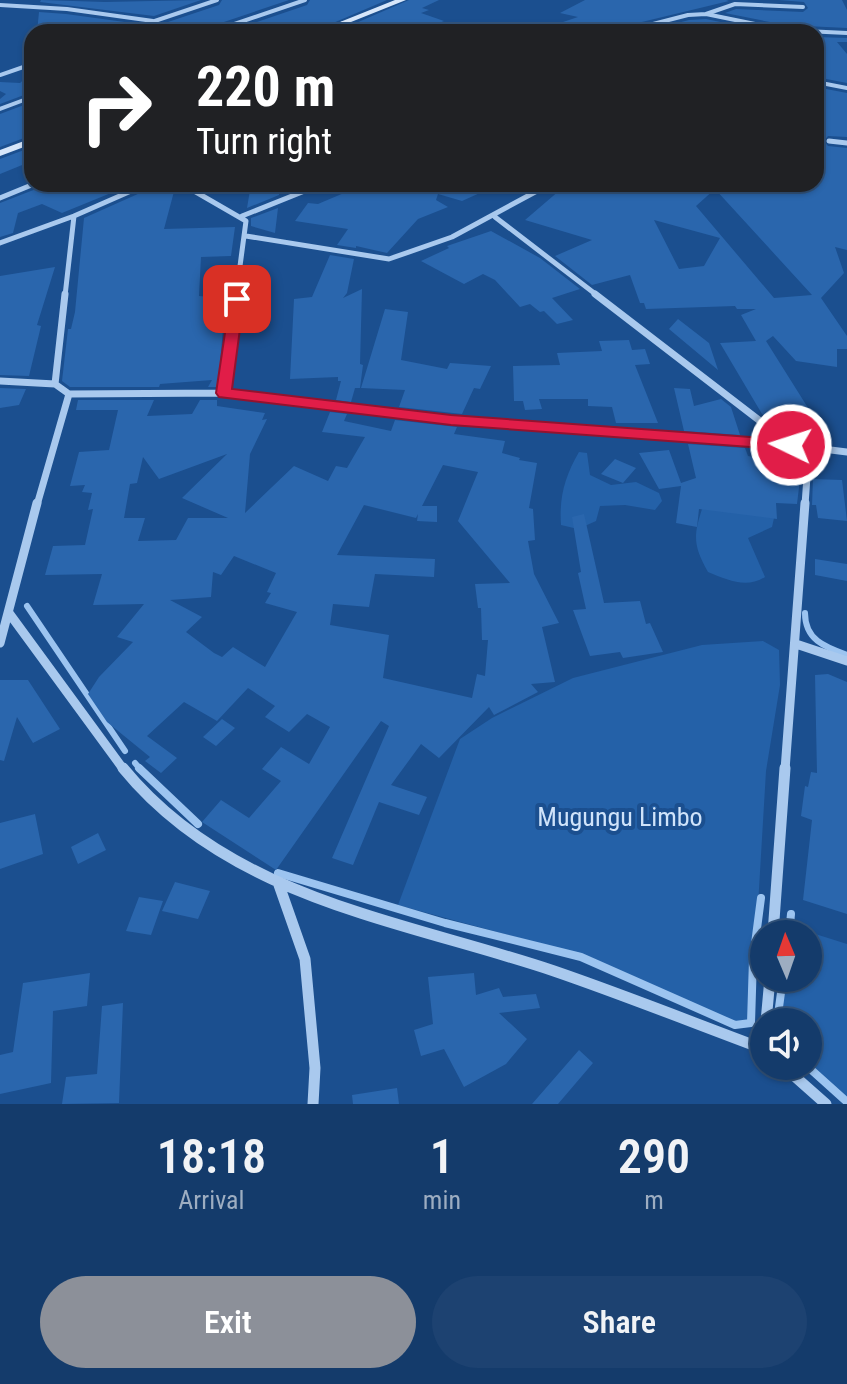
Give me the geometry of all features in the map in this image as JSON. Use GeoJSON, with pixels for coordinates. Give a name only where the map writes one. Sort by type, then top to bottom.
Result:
{"type":"FeatureCollection","features":[{"type":"Feature","properties":{"kind":"main road"},"geometry":{"type":"LineString","coordinates":[[343,23],[402,0]]}},
{"type":"Feature","properties":{"kind":"main road"},"geometry":{"type":"LineString","coordinates":[[0,153],[24,144]]}},
{"type":"Feature","properties":{"kind":"street"},"geometry":{"type":"LineString","coordinates":[[145,24],[217,0]]}},
{"type":"Feature","properties":{"kind":"street"},"geometry":{"type":"LineString","coordinates":[[234,24],[305,0]]}},
{"type":"Feature","properties":{"kind":"street"},"geometry":{"type":"LineString","coordinates":[[706,14],[735,4],[803,7]]}},
{"type":"Feature","properties":{"kind":"street"},"geometry":{"type":"LineString","coordinates":[[0,5],[67,9],[153,21]]}},
{"type":"Feature","properties":{"kind":"street"},"geometry":{"type":"LineString","coordinates":[[653,24],[706,14],[755,24]]}},
{"type":"Feature","properties":{"kind":"street"},"geometry":{"type":"LineString","coordinates":[[824,32],[847,33]]}},
{"type":"Feature","properties":{"kind":"street"},"geometry":{"type":"LineString","coordinates":[[0,75],[24,67]]}},
{"type":"Feature","properties":{"kind":"street"},"geometry":{"type":"LineString","coordinates":[[824,84],[847,88]]}},
{"type":"Feature","properties":{"kind":"street"},"geometry":{"type":"LineString","coordinates":[[0,109],[24,100]]}},
{"type":"Feature","properties":{"kind":"street"},"geometry":{"type":"LineString","coordinates":[[829,141],[847,143]]}},
{"type":"Feature","properties":{"kind":"street"},"geometry":{"type":"LineString","coordinates":[[0,198],[24,188]]}},
{"type":"Feature","properties":{"kind":"street"},"geometry":{"type":"LineString","coordinates":[[0,243],[129,192]]}},
{"type":"Feature","properties":{"kind":"street"},"geometry":{"type":"LineString","coordinates":[[197,192],[246,221],[224,393]]}},
{"type":"Feature","properties":{"kind":"street"},"geometry":{"type":"LineString","coordinates":[[242,216],[302,192]]}},
{"type":"Feature","properties":{"kind":"street"},"geometry":{"type":"LineString","coordinates":[[246,236],[389,259],[452,237],[495,217],[537,192]]}},
{"type":"Feature","properties":{"kind":"street"},"geometry":{"type":"LineString","coordinates":[[55,384],[74,216]]}},
{"type":"Feature","properties":{"kind":"street"},"geometry":{"type":"LineString","coordinates":[[495,217],[791,445]]}},
{"type":"Feature","properties":{"kind":"street"},"geometry":{"type":"LineString","coordinates":[[0,381],[55,384],[69,394],[224,393],[451,420],[791,445],[847,452]]}},
{"type":"Feature","properties":{"kind":"street"},"geometry":{"type":"LineString","coordinates":[[0,643],[14,582],[69,394]]}},
{"type":"Feature","properties":{"kind":"street"},"geometry":{"type":"LineString","coordinates":[[774,920],[809,448]]}},
{"type":"Feature","properties":{"kind":"street"},"geometry":{"type":"LineString","coordinates":[[9,613],[143,792],[203,842],[279,885],[311,898],[554,971],[750,1044]]}},
{"type":"Feature","properties":{"kind":"street"},"geometry":{"type":"LineString","coordinates":[[796,644],[847,661]]}},
{"type":"Feature","properties":{"kind":"street"},"geometry":{"type":"LineString","coordinates":[[279,885],[305,959],[315,1068],[313,1104]]}},
{"type":"Feature","properties":{"kind":"street"},"geometry":{"type":"LineString","coordinates":[[799,1080],[826,1104]]}},
{"type":"Feature","properties":{"kind":"green space"},"geometry":{"type":"Polygon","coordinates":[[[579,452],[587,453],[590,475],[611,485],[636,482],[659,493],[662,501],[655,510],[625,505],[600,506],[596,521],[578,529],[561,525],[564,487],[579,452]]]}},
{"type":"Feature","properties":{"kind":"green space"},"geometry":{"type":"Polygon","coordinates":[[[703,506],[774,518],[772,527],[748,538],[765,577],[744,583],[708,572],[699,555],[696,540],[703,506]]]}},
{"type":"Feature","properties":{"kind":"green space","name":"Mugungu Limbo"},"geometry":{"type":"Polygon","coordinates":[[[763,641],[779,650],[780,685],[766,771],[757,920],[750,920],[750,992],[753,992],[750,1023],[735,1025],[581,955],[398,905],[460,739],[492,718],[573,678],[702,645],[763,641]]]}},
{"type":"Feature","properties":{"kind":"green space"},"geometry":{"type":"Polygon","coordinates":[[[822,936],[847,944],[847,1102],[822,1080],[822,1008],[779,1008],[781,992],[822,992],[822,936]]]}},
{"type":"Feature","properties":{"kind":"building"},"geometry":{"type":"Polygon","coordinates":[[[41,0],[105,2],[201,0],[154,16],[41,0]]]}},
{"type":"Feature","properties":{"kind":"building"},"geometry":{"type":"Polygon","coordinates":[[[222,0],[289,0],[218,24],[162,24],[219,5],[222,0]]]}},
{"type":"Feature","properties":{"kind":"building"},"geometry":{"type":"Polygon","coordinates":[[[310,0],[387,0],[331,24],[251,24],[307,5],[310,0]]]}},
{"type":"Feature","properties":{"kind":"building"},"geometry":{"type":"Polygon","coordinates":[[[409,0],[439,0],[422,8],[429,10],[421,13],[444,21],[437,24],[356,23],[409,0]]]}},
{"type":"Feature","properties":{"kind":"building"},"geometry":{"type":"Polygon","coordinates":[[[585,0],[729,1],[633,24],[557,24],[578,17],[560,13],[585,0]]]}},
{"type":"Feature","properties":{"kind":"building"},"geometry":{"type":"Polygon","coordinates":[[[778,0],[842,0],[847,10],[847,28],[824,27],[824,24],[780,24],[725,13],[736,9],[803,12],[808,8],[804,2],[778,0]]]}},
{"type":"Feature","properties":{"kind":"building"},"geometry":{"type":"Polygon","coordinates":[[[39,12],[132,23],[130,24],[38,24],[39,12]]]}},
{"type":"Feature","properties":{"kind":"building"},"geometry":{"type":"Polygon","coordinates":[[[706,19],[730,24],[673,24],[706,19]]]}},
{"type":"Feature","properties":{"kind":"building"},"geometry":{"type":"Polygon","coordinates":[[[824,37],[847,38],[847,42],[837,42],[847,54],[847,83],[824,79],[824,37]]]}},
{"type":"Feature","properties":{"kind":"building"},"geometry":{"type":"Polygon","coordinates":[[[24,79],[24,95],[0,104],[0,99],[6,94],[0,91],[0,82],[20,83],[24,79]]]}},
{"type":"Feature","properties":{"kind":"building"},"geometry":{"type":"Polygon","coordinates":[[[824,89],[847,93],[847,137],[828,136],[824,141],[824,89]]]}},
{"type":"Feature","properties":{"kind":"building"},"geometry":{"type":"Polygon","coordinates":[[[24,105],[24,138],[0,147],[0,114],[24,105]]]}},
{"type":"Feature","properties":{"kind":"building"},"geometry":{"type":"Polygon","coordinates":[[[824,141],[828,146],[847,148],[847,250],[835,247],[844,273],[821,298],[847,336],[847,349],[837,349],[837,367],[796,361],[773,336],[766,341],[815,419],[772,422],[762,414],[720,343],[756,341],[741,315],[756,309],[737,309],[735,306],[646,309],[644,303],[640,303],[630,275],[592,285],[555,256],[592,240],[525,220],[558,192],[712,192],[696,206],[774,298],[812,295],[718,192],[824,192],[824,141]],[[654,220],[679,269],[704,266],[720,238],[654,220]]]}},
{"type":"Feature","properties":{"kind":"building"},"geometry":{"type":"Polygon","coordinates":[[[24,150],[24,164],[0,174],[0,159],[24,150]]]}},
{"type":"Feature","properties":{"kind":"building"},"geometry":{"type":"Polygon","coordinates":[[[28,192],[113,192],[62,213],[42,204],[18,213],[13,233],[0,237],[0,203],[28,192]]]}},
{"type":"Feature","properties":{"kind":"building"},"geometry":{"type":"Polygon","coordinates":[[[142,192],[174,192],[164,229],[235,227],[231,256],[201,257],[199,296],[211,297],[209,307],[225,306],[218,387],[208,387],[212,380],[160,384],[159,387],[70,387],[62,381],[68,329],[71,329],[75,312],[84,218],[142,192]]]}},
{"type":"Feature","properties":{"kind":"building"},"geometry":{"type":"Polygon","coordinates":[[[250,192],[279,192],[279,195],[247,208],[250,192]]]}},
{"type":"Feature","properties":{"kind":"building"},"geometry":{"type":"Polygon","coordinates":[[[346,192],[482,192],[462,201],[438,194],[436,200],[448,207],[418,219],[387,253],[337,245],[348,229],[295,221],[308,203],[318,204],[346,192]]]}},
{"type":"Feature","properties":{"kind":"building"},"geometry":{"type":"Polygon","coordinates":[[[278,208],[275,233],[251,226],[251,218],[278,208]]]}},
{"type":"Feature","properties":{"kind":"building"},"geometry":{"type":"Polygon","coordinates":[[[491,231],[540,258],[580,289],[552,298],[573,320],[557,324],[544,311],[540,312],[530,304],[520,307],[495,280],[483,274],[464,284],[421,261],[449,248],[447,246],[491,231]]]}},
{"type":"Feature","properties":{"kind":"building"},"geometry":{"type":"Polygon","coordinates":[[[330,255],[354,259],[347,293],[343,298],[362,289],[360,364],[363,365],[360,388],[355,388],[351,402],[336,400],[341,381],[338,377],[290,379],[294,299],[312,297],[330,255]]]}},
{"type":"Feature","properties":{"kind":"building"},"geometry":{"type":"Polygon","coordinates":[[[55,267],[37,325],[41,326],[29,376],[0,375],[0,276],[55,267]]]}},
{"type":"Feature","properties":{"kind":"building"},"geometry":{"type":"Polygon","coordinates":[[[385,309],[408,312],[401,360],[447,369],[450,363],[491,366],[480,389],[474,388],[462,414],[399,407],[405,390],[361,388],[385,309]]]}},
{"type":"Feature","properties":{"kind":"building"},"geometry":{"type":"Polygon","coordinates":[[[678,319],[709,343],[718,370],[669,329],[678,319]]]}},
{"type":"Feature","properties":{"kind":"building"},"geometry":{"type":"Polygon","coordinates":[[[629,340],[632,350],[645,349],[650,364],[635,365],[658,423],[616,423],[612,407],[588,406],[588,399],[539,399],[542,409],[525,410],[523,401],[514,401],[513,366],[560,365],[557,353],[602,351],[599,341],[629,340]]]}},
{"type":"Feature","properties":{"kind":"building"},"geometry":{"type":"Polygon","coordinates":[[[0,388],[26,389],[19,405],[0,408],[0,388]]]}},
{"type":"Feature","properties":{"kind":"building"},"geometry":{"type":"Polygon","coordinates":[[[674,388],[690,389],[694,406],[721,399],[731,407],[740,435],[684,431],[674,388]]]}},
{"type":"Feature","properties":{"kind":"building"},"geometry":{"type":"Polygon","coordinates":[[[78,400],[154,400],[147,416],[192,414],[200,400],[217,400],[217,406],[265,413],[262,420],[267,419],[250,454],[245,513],[294,466],[328,481],[336,466],[347,468],[365,437],[322,432],[330,412],[347,414],[344,421],[391,431],[395,420],[457,427],[454,434],[505,441],[502,453],[537,463],[529,508],[533,509],[535,540],[528,541],[534,574],[559,623],[542,627],[555,682],[531,684],[538,692],[494,715],[489,707],[439,758],[421,744],[391,785],[427,797],[419,815],[379,802],[353,865],[332,858],[389,726],[381,721],[276,870],[202,822],[221,800],[249,818],[281,781],[262,769],[281,747],[309,764],[330,727],[307,714],[289,732],[265,717],[275,706],[248,688],[217,721],[184,702],[147,736],[177,758],[161,773],[145,761],[150,757],[107,722],[88,694],[99,677],[133,642],[117,637],[144,604],[93,605],[102,574],[45,575],[53,546],[85,545],[93,509],[88,510],[92,493],[82,492],[85,485],[70,486],[79,452],[109,450],[118,410],[76,410],[78,400]],[[227,454],[159,479],[143,457],[137,483],[130,484],[124,518],[145,518],[138,541],[176,540],[188,518],[228,518],[182,498],[227,454]],[[443,465],[422,506],[437,506],[437,522],[417,521],[418,514],[416,518],[364,505],[337,555],[435,559],[434,577],[375,574],[369,607],[333,604],[330,625],[389,635],[383,678],[472,698],[477,674],[485,676],[488,640],[482,640],[481,608],[478,608],[475,584],[510,583],[458,521],[478,472],[443,465]],[[234,556],[221,575],[213,572],[211,597],[170,600],[202,617],[186,632],[214,653],[222,657],[233,647],[265,667],[297,612],[265,603],[276,573],[234,556]]]}},
{"type":"Feature","properties":{"kind":"building"},"geometry":{"type":"Polygon","coordinates":[[[688,444],[745,448],[748,456],[775,461],[779,475],[800,479],[797,504],[776,503],[777,519],[699,509],[697,527],[676,523],[681,486],[659,489],[639,453],[669,450],[681,483],[696,478],[688,444]]]}},
{"type":"Feature","properties":{"kind":"building"},"geometry":{"type":"Polygon","coordinates":[[[615,459],[636,468],[623,483],[601,474],[615,459]]]}},
{"type":"Feature","properties":{"kind":"building"},"geometry":{"type":"Polygon","coordinates":[[[813,479],[842,480],[847,521],[818,518],[816,505],[812,505],[813,479]]]}},
{"type":"Feature","properties":{"kind":"building"},"geometry":{"type":"Polygon","coordinates":[[[584,514],[604,603],[640,601],[646,624],[650,623],[663,652],[623,658],[620,652],[590,656],[573,610],[586,609],[578,573],[581,572],[572,517],[584,514]]]}},
{"type":"Feature","properties":{"kind":"building"},"geometry":{"type":"Polygon","coordinates":[[[815,559],[847,564],[847,581],[815,575],[815,559]]]}},
{"type":"Feature","properties":{"kind":"building"},"geometry":{"type":"Polygon","coordinates":[[[828,674],[847,682],[847,914],[803,900],[812,820],[801,816],[805,786],[808,787],[811,772],[817,773],[815,675],[828,674]]]}},
{"type":"Feature","properties":{"kind":"building"},"geometry":{"type":"Polygon","coordinates":[[[0,680],[28,680],[60,729],[33,743],[17,717],[4,761],[0,760],[0,680]]]}},
{"type":"Feature","properties":{"kind":"building"},"geometry":{"type":"Polygon","coordinates":[[[222,719],[235,728],[216,746],[203,737],[222,719]]]}},
{"type":"Feature","properties":{"kind":"building"},"geometry":{"type":"Polygon","coordinates":[[[35,814],[43,854],[0,869],[0,823],[35,814]]]}},
{"type":"Feature","properties":{"kind":"building"},"geometry":{"type":"Polygon","coordinates":[[[98,833],[106,850],[78,864],[71,847],[98,833]]]}},
{"type":"Feature","properties":{"kind":"building"},"geometry":{"type":"Polygon","coordinates":[[[175,882],[210,891],[198,919],[162,911],[175,882]]]}},
{"type":"Feature","properties":{"kind":"building"},"geometry":{"type":"Polygon","coordinates":[[[139,897],[163,901],[151,935],[126,931],[139,897]]]}},
{"type":"Feature","properties":{"kind":"building"},"geometry":{"type":"Polygon","coordinates":[[[90,973],[87,1006],[53,1011],[51,1083],[0,1094],[0,1055],[13,1052],[23,983],[90,973]]]}},
{"type":"Feature","properties":{"kind":"building"},"geometry":{"type":"Polygon","coordinates":[[[474,973],[476,995],[499,988],[503,997],[536,994],[540,1008],[499,1013],[527,1039],[506,1064],[464,1087],[444,1049],[421,1056],[414,1030],[433,1024],[428,977],[474,973]]]}},
{"type":"Feature","properties":{"kind":"building"},"geometry":{"type":"Polygon","coordinates":[[[123,1003],[119,1103],[62,1104],[66,1077],[97,1074],[102,1006],[123,1003]]]}},
{"type":"Feature","properties":{"kind":"building"},"geometry":{"type":"Polygon","coordinates":[[[579,1050],[593,1063],[558,1104],[532,1104],[579,1050]]]}},
{"type":"Feature","properties":{"kind":"building"},"geometry":{"type":"Polygon","coordinates":[[[397,1088],[399,1104],[353,1104],[352,1095],[397,1088]]]}},
{"type":"Feature","properties":{"kind":"waterway"},"geometry":{"type":"LineString","coordinates":[[27,606],[125,751]]}},
{"type":"Feature","properties":{"kind":"waterway"},"geometry":{"type":"LineString","coordinates":[[805,613],[812,636],[847,655]]}},
{"type":"Feature","properties":{"kind":"waterway"},"geometry":{"type":"LineString","coordinates":[[135,763],[141,769]]}},
{"type":"Feature","properties":{"kind":"waterway"},"geometry":{"type":"LineString","coordinates":[[141,769],[198,824]]}},
{"type":"Feature","properties":{"kind":"waterway"},"geometry":{"type":"LineString","coordinates":[[278,873],[445,923],[581,957],[735,1025],[751,1023],[753,959],[761,898]]}},
{"type":"Feature","properties":{"kind":"waterway"},"geometry":{"type":"LineString","coordinates":[[790,920],[791,914]]}},
{"type":"Feature","properties":{"kind":"waterway"},"geometry":{"type":"LineString","coordinates":[[779,1008],[781,992]]}},
{"type":"Feature","properties":{"kind":"waterway"},"geometry":{"type":"LineString","coordinates":[[822,1080],[847,1102]]}},
{"type":"Feature","properties":{"kind":"route"},"geometry":{"type":"LineString","coordinates":[[237,299],[224,393],[451,420],[791,445]]}}]}
